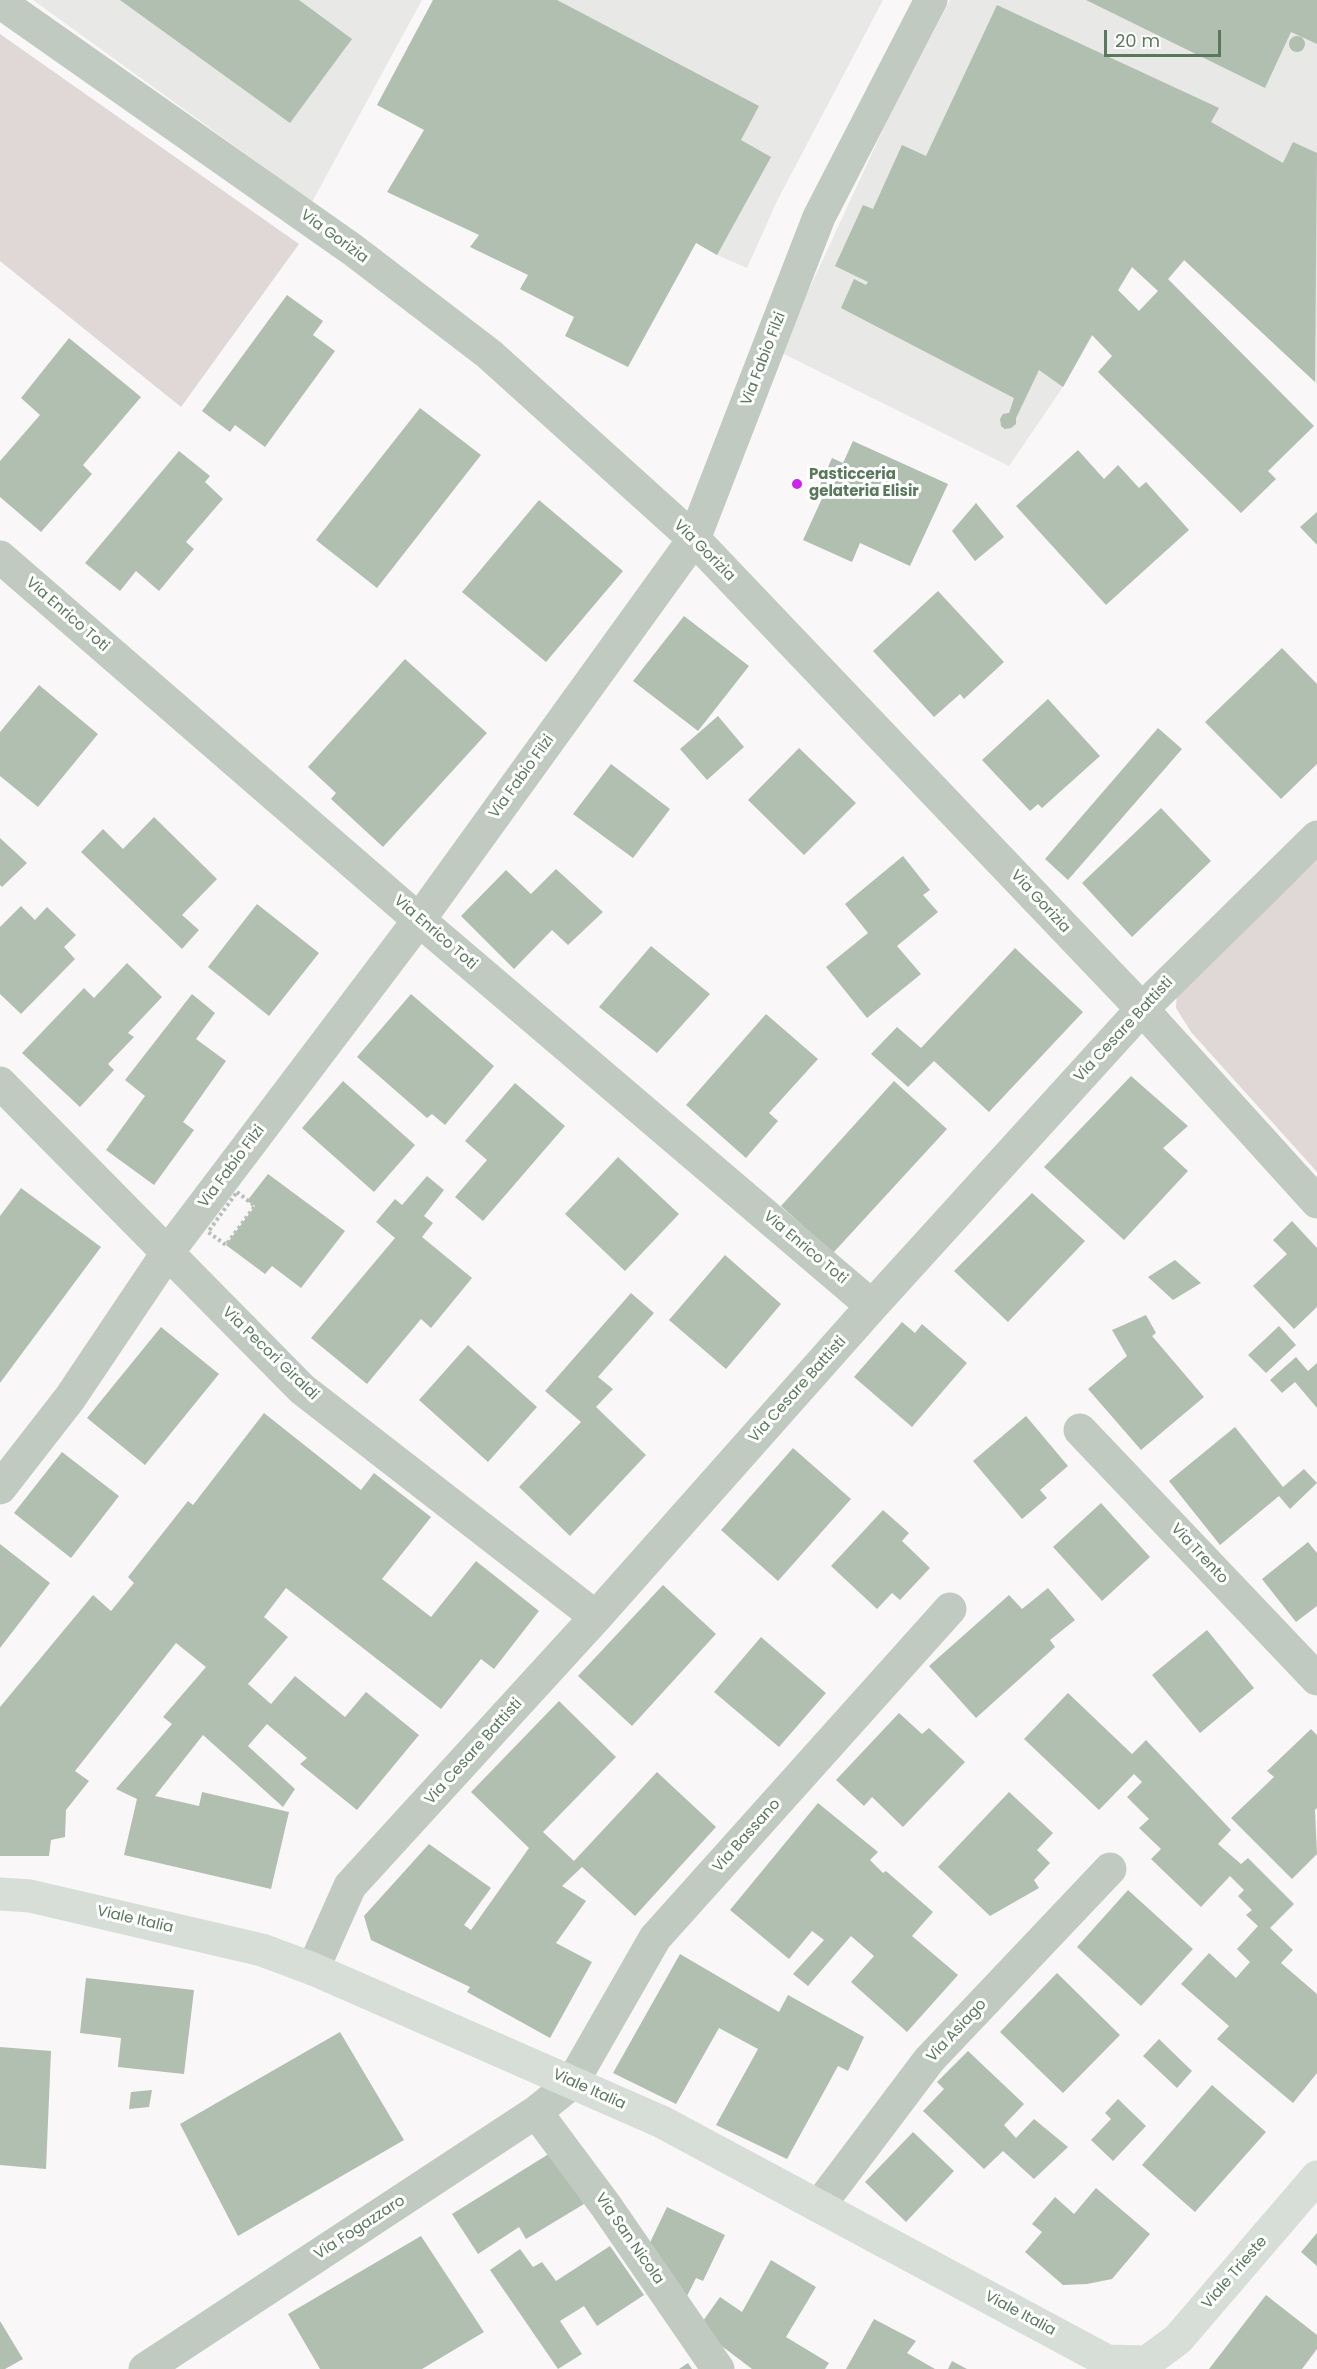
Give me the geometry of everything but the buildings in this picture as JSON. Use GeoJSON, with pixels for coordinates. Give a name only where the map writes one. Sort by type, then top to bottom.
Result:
{"type":"FeatureCollection","features":[{"type":"Feature","properties":{"kind":"main road","name":"Viale Italia"},"geometry":{"type":"LineString","coordinates":[[0,1894],[30,1896],[262,1950],[313,1969],[662,2122],[1107,2361],[1145,2366]]}},
{"type":"Feature","properties":{"kind":"main road","name":"Viale Trieste"},"geometry":{"type":"LineString","coordinates":[[1145,2366],[1178,2339],[1317,2177]]}},
{"type":"Feature","properties":{"kind":"street","name":"Via Fabio Filzi"},"geometry":{"type":"LineString","coordinates":[[0,1488],[70,1398],[168,1252],[419,920],[694,539],[819,218],[932,0]]}},
{"type":"Feature","properties":{"kind":"street","name":"Via Gorizia"},"geometry":{"type":"LineString","coordinates":[[0,2],[353,250],[489,354],[694,539],[1142,1009],[1317,1202]]}},
{"type":"Feature","properties":{"kind":"street","name":"Via Enrico Toti"},"geometry":{"type":"LineString","coordinates":[[0,558],[419,920],[872,1306]]}},
{"type":"Feature","properties":{"kind":"street","name":"Via Cesare Battisti"},"geometry":{"type":"LineString","coordinates":[[313,1969],[350,1886],[596,1617],[872,1306],[1142,1009],[1317,837]]}},
{"type":"Feature","properties":{"kind":"street","name":"Via Pecori Giraldi"},"geometry":{"type":"LineString","coordinates":[[0,1083],[302,1389],[596,1617]]}},
{"type":"Feature","properties":{"kind":"street","name":"Via Trento"},"geometry":{"type":"LineString","coordinates":[[1080,1430],[1317,1679]]}},
{"type":"Feature","properties":{"kind":"street","name":"Via Bassano"},"geometry":{"type":"LineString","coordinates":[[572,2083],[655,1938],[950,1609]]}},
{"type":"Feature","properties":{"kind":"street","name":"Via Asiago"},"geometry":{"type":"LineString","coordinates":[[819,2206],[929,2060],[1110,1869]]}},
{"type":"Feature","properties":{"kind":"street","name":"Via Fogazzaro"},"geometry":{"type":"LineString","coordinates":[[145,2369],[536,2112],[572,2083]]}},
{"type":"Feature","properties":{"kind":"street","name":"Via San Nicola"},"geometry":{"type":"LineString","coordinates":[[536,2112],[606,2206],[718,2369]]}},
{"type":"Feature","properties":{"kind":"shaded area"},"geometry":{"type":"Polygon","coordinates":[[[33,0],[422,0],[312,202],[33,0]]]}},
{"type":"Feature","properties":{"kind":"shaded area"},"geometry":{"type":"Polygon","coordinates":[[[530,0],[883,0],[778,199],[747,268],[717,255],[530,0]]]}},
{"type":"Feature","properties":{"kind":"shaded area"},"geometry":{"type":"Polygon","coordinates":[[[950,0],[1317,0],[1317,384],[1185,260],[1158,291],[1132,267],[1063,387],[1009,466],[780,352],[887,121],[950,0]]]}},
{"type":"Feature","properties":{"kind":"shaded area"},"geometry":{"type":"Polygon","coordinates":[[[0,34],[299,244],[181,407],[0,261],[0,34]]]}},
{"type":"Feature","properties":{"kind":"shaded area"},"geometry":{"type":"Polygon","coordinates":[[[1317,861],[1317,1172],[1191,1032],[1176,1008],[1177,991],[1317,861]]]}},
{"type":"Feature","properties":{"kind":"place","name":"Pasticceria gelateria Elisir"},"geometry":{"type":"Point","coordinates":[797,484]}}]}
